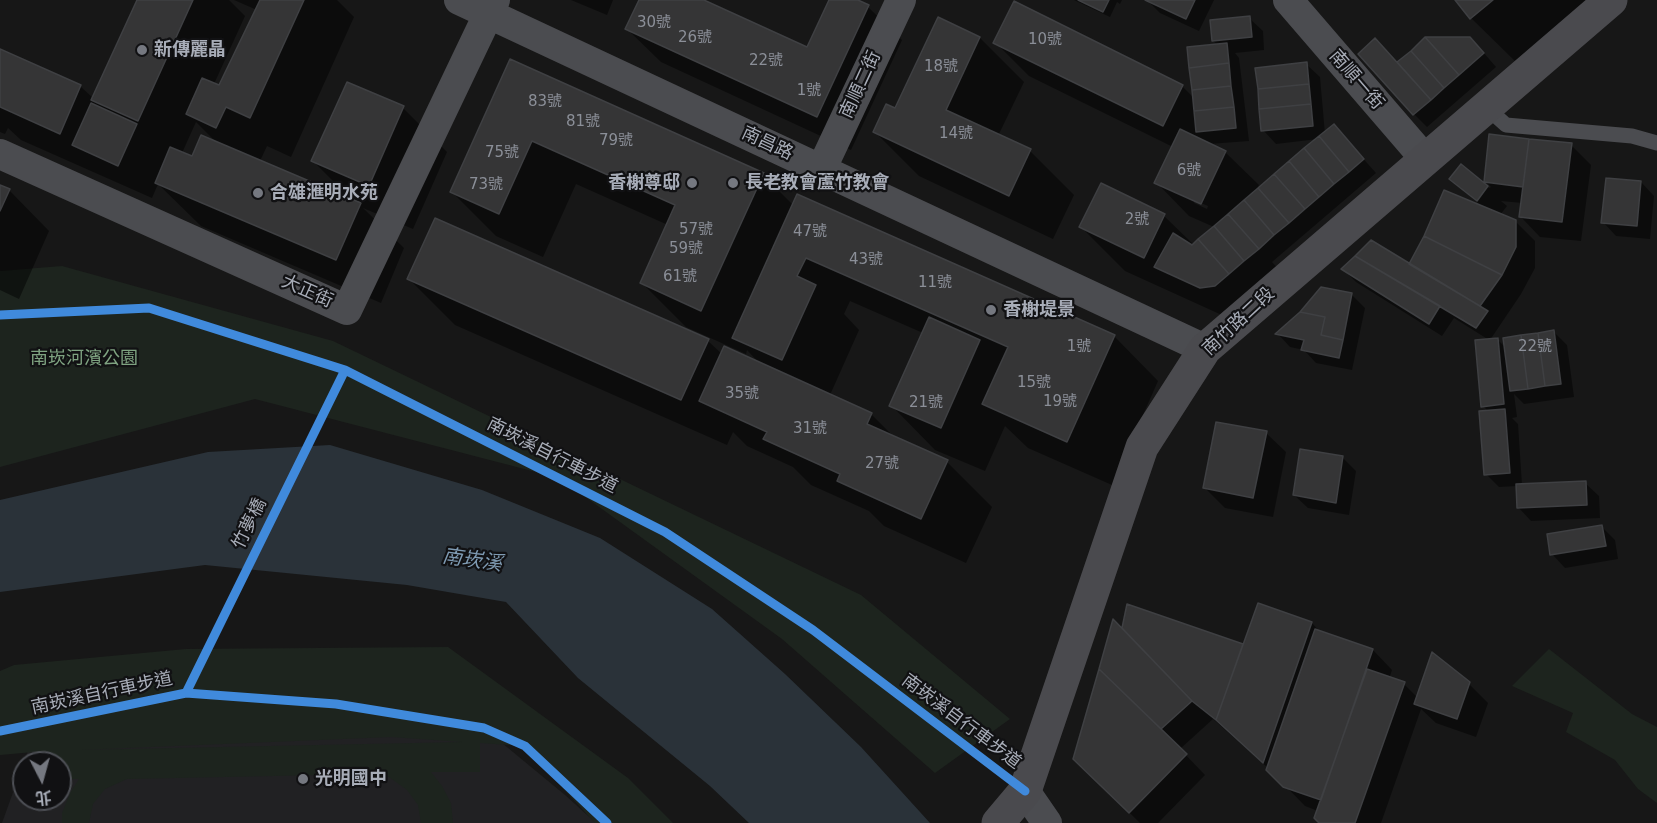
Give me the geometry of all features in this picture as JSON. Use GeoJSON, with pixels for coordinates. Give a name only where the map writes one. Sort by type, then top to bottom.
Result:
{"type":"FeatureCollection","features":[{"type":"Feature","properties":{"kind":"street","name":"南昌路"},"geometry":{"type":"LineString","coordinates":[[459,0],[491,7],[821,170],[1205,349]]}},
{"type":"Feature","properties":{"kind":"street","name":"南順二街"},"geometry":{"type":"LineString","coordinates":[[821,170],[901,0]]}},
{"type":"Feature","properties":{"kind":"street","name":"南順一街"},"geometry":{"type":"LineString","coordinates":[[1288,0],[1425,159]]}},
{"type":"Feature","properties":{"kind":"street","name":"南竹路二段"},"geometry":{"type":"LineString","coordinates":[[998,823],[1025,791],[1142,447],[1205,349],[1611,0]]}},
{"type":"Feature","properties":{"kind":"street","name":"大正街"},"geometry":{"type":"LineString","coordinates":[[0,154],[347,310],[491,7]]}},
{"type":"Feature","properties":{"kind":"street"},"geometry":{"type":"LineString","coordinates":[[1025,791],[1047,823]]}},
{"type":"Feature","properties":{"kind":"lane"},"geometry":{"type":"LineString","coordinates":[[1486,107],[1506,125],[1632,136],[1657,143]]}},
{"type":"Feature","properties":{"kind":"shaded area","name":"光明國中"},"geometry":{"type":"Polygon","coordinates":[[[375,726],[496,738],[596,823],[2,823],[12,795],[12,811],[72,811],[72,751],[28,751],[34,734],[375,726]]]}},
{"type":"Feature","properties":{"kind":"green space","name":"南崁河濱公園"},"geometry":{"type":"Polygon","coordinates":[[[62,266],[333,341],[861,595],[1010,719],[935,773],[782,639],[559,478],[255,399],[0,467],[0,271],[62,266]]]}},
{"type":"Feature","properties":{"kind":"green space"},"geometry":{"type":"Polygon","coordinates":[[[448,647],[628,778],[673,823],[595,823],[524,746],[480,743],[480,772],[431,772],[451,803],[453,823],[421,823],[418,805],[407,790],[389,777],[372,774],[127,779],[105,789],[93,804],[89,823],[62,823],[63,811],[72,811],[72,790],[79,779],[72,779],[72,751],[12,751],[12,754],[0,755],[0,671],[14,665],[186,649],[448,647]],[[391,737],[80,750],[462,742],[391,737]]]}},
{"type":"Feature","properties":{"kind":"green space"},"geometry":{"type":"Polygon","coordinates":[[[1549,649],[1632,714],[1657,727],[1657,803],[1638,789],[1615,760],[1566,732],[1573,713],[1512,686],[1549,649]]]}},
{"type":"Feature","properties":{"kind":"water","name":"南崁溪"},"geometry":{"type":"Polygon","coordinates":[[[330,445],[482,490],[600,538],[712,609],[785,674],[861,747],[930,823],[749,823],[710,786],[578,678],[506,602],[407,585],[205,565],[0,592],[0,500],[208,452],[330,445]]]}},
{"type":"Feature","properties":{"kind":"building","name":"新傳麗晶"},"geometry":{"type":"Polygon","coordinates":[[[137,0],[193,0],[138,121],[91,100],[137,0]]]}},
{"type":"Feature","properties":{"kind":"building","name":"新傳麗晶"},"geometry":{"type":"Polygon","coordinates":[[[260,0],[304,0],[250,118],[226,107],[216,128],[186,114],[202,78],[219,85],[260,0]]]}},
{"type":"Feature","properties":{"kind":"building"},"geometry":{"type":"Polygon","coordinates":[[[639,0],[704,0],[807,47],[829,0],[858,0],[869,5],[817,117],[625,29],[639,0]]]}},
{"type":"Feature","properties":{"kind":"building"},"geometry":{"type":"Polygon","coordinates":[[[1078,0],[1109,0],[1103,12],[1078,0]]]}},
{"type":"Feature","properties":{"kind":"building"},"geometry":{"type":"Polygon","coordinates":[[[1145,0],[1195,0],[1186,19],[1145,0]]]}},
{"type":"Feature","properties":{"kind":"building"},"geometry":{"type":"Polygon","coordinates":[[[1455,0],[1493,0],[1470,19],[1455,0]]]}},
{"type":"Feature","properties":{"kind":"building"},"geometry":{"type":"Polygon","coordinates":[[[1014,1],[1183,85],[1163,126],[993,43],[1014,1]]]}},
{"type":"Feature","properties":{"kind":"building"},"geometry":{"type":"Polygon","coordinates":[[[1250,16],[1252,37],[1212,41],[1210,20],[1250,16]]]}},
{"type":"Feature","properties":{"kind":"building"},"geometry":{"type":"Polygon","coordinates":[[[938,17],[980,37],[946,110],[1031,149],[1009,196],[873,132],[886,104],[895,108],[938,17]]]}},
{"type":"Feature","properties":{"kind":"building"},"geometry":{"type":"Polygon","coordinates":[[[1425,37],[1459,75],[1444,88],[1411,51],[1425,37]]]}},
{"type":"Feature","properties":{"kind":"building"},"geometry":{"type":"Polygon","coordinates":[[[1425,37],[1470,37],[1484,53],[1459,75],[1425,37]]]}},
{"type":"Feature","properties":{"kind":"building"},"geometry":{"type":"Polygon","coordinates":[[[1375,38],[1431,100],[1413,115],[1358,54],[1375,38]]]}},
{"type":"Feature","properties":{"kind":"building"},"geometry":{"type":"Polygon","coordinates":[[[1227,43],[1229,63],[1189,68],[1187,47],[1227,43]]]}},
{"type":"Feature","properties":{"kind":"building"},"geometry":{"type":"Polygon","coordinates":[[[0,49],[81,85],[60,134],[0,107],[0,49]]]}},
{"type":"Feature","properties":{"kind":"building"},"geometry":{"type":"Polygon","coordinates":[[[1411,51],[1444,88],[1431,100],[1397,62],[1411,51]]]}},
{"type":"Feature","properties":{"kind":"building","name":"香榭尊邸"},"geometry":{"type":"Polygon","coordinates":[[[510,59],[764,173],[701,311],[640,283],[675,205],[532,141],[499,214],[450,192],[510,59]]]}},
{"type":"Feature","properties":{"kind":"building"},"geometry":{"type":"Polygon","coordinates":[[[1307,62],[1309,84],[1258,89],[1255,68],[1307,62]]]}},
{"type":"Feature","properties":{"kind":"building"},"geometry":{"type":"Polygon","coordinates":[[[1229,63],[1231,86],[1192,90],[1189,68],[1229,63]]]}},
{"type":"Feature","properties":{"kind":"building","name":"合雄滙明水苑"},"geometry":{"type":"Polygon","coordinates":[[[347,82],[404,106],[369,186],[311,161],[347,82]]]}},
{"type":"Feature","properties":{"kind":"building"},"geometry":{"type":"Polygon","coordinates":[[[1309,84],[1311,104],[1259,109],[1258,89],[1309,84]]]}},
{"type":"Feature","properties":{"kind":"building"},"geometry":{"type":"Polygon","coordinates":[[[1231,86],[1234,107],[1194,111],[1192,90],[1231,86]]]}},
{"type":"Feature","properties":{"kind":"building"},"geometry":{"type":"Polygon","coordinates":[[[91,103],[137,124],[118,166],[72,145],[91,103]]]}},
{"type":"Feature","properties":{"kind":"building"},"geometry":{"type":"Polygon","coordinates":[[[1311,104],[1313,126],[1261,131],[1259,109],[1311,104]]]}},
{"type":"Feature","properties":{"kind":"building"},"geometry":{"type":"Polygon","coordinates":[[[1234,107],[1236,128],[1196,132],[1194,111],[1234,107]]]}},
{"type":"Feature","properties":{"kind":"building"},"geometry":{"type":"Polygon","coordinates":[[[1334,124],[1364,159],[1349,172],[1319,136],[1334,124]]]}},
{"type":"Feature","properties":{"kind":"building"},"geometry":{"type":"Polygon","coordinates":[[[1180,129],[1226,151],[1201,204],[1154,183],[1180,129]]]}},
{"type":"Feature","properties":{"kind":"building"},"geometry":{"type":"Polygon","coordinates":[[[1489,134],[1529,139],[1523,187],[1484,182],[1489,134]]]}},
{"type":"Feature","properties":{"kind":"building","name":"合雄滙明水苑"},"geometry":{"type":"Polygon","coordinates":[[[201,135],[361,203],[336,260],[155,183],[170,147],[192,156],[201,135]]]}},
{"type":"Feature","properties":{"kind":"building"},"geometry":{"type":"Polygon","coordinates":[[[1319,136],[1349,172],[1334,184],[1304,148],[1319,136]]]}},
{"type":"Feature","properties":{"kind":"building"},"geometry":{"type":"Polygon","coordinates":[[[1529,139],[1572,143],[1562,222],[1519,217],[1529,139]]]}},
{"type":"Feature","properties":{"kind":"building"},"geometry":{"type":"Polygon","coordinates":[[[1304,148],[1334,184],[1319,197],[1289,161],[1304,148]]]}},
{"type":"Feature","properties":{"kind":"building"},"geometry":{"type":"Polygon","coordinates":[[[1289,161],[1319,197],[1305,209],[1274,174],[1289,161]]]}},
{"type":"Feature","properties":{"kind":"building"},"geometry":{"type":"Polygon","coordinates":[[[1461,164],[1488,186],[1477,201],[1449,179],[1461,164]]]}},
{"type":"Feature","properties":{"kind":"building"},"geometry":{"type":"Polygon","coordinates":[[[1274,174],[1305,209],[1289,223],[1258,188],[1274,174]]]}},
{"type":"Feature","properties":{"kind":"building"},"geometry":{"type":"Polygon","coordinates":[[[1606,178],[1641,181],[1637,226],[1601,223],[1606,178]]]}},
{"type":"Feature","properties":{"kind":"building"},"geometry":{"type":"Polygon","coordinates":[[[1101,183],[1165,214],[1144,258],[1079,227],[1101,183]]]}},
{"type":"Feature","properties":{"kind":"building"},"geometry":{"type":"Polygon","coordinates":[[[0,185],[10,189],[0,211],[0,185]]]}},
{"type":"Feature","properties":{"kind":"building"},"geometry":{"type":"Polygon","coordinates":[[[1258,188],[1289,223],[1274,235],[1244,200],[1258,188]]]}},
{"type":"Feature","properties":{"kind":"building"},"geometry":{"type":"Polygon","coordinates":[[[1444,190],[1516,220],[1516,247],[1502,275],[1424,236],[1444,190]]]}},
{"type":"Feature","properties":{"kind":"building","name":"香榭堤景"},"geometry":{"type":"Polygon","coordinates":[[[797,194],[1115,335],[1067,442],[982,404],[1008,347],[806,258],[797,276],[816,285],[782,360],[732,338],[797,194]]]}},
{"type":"Feature","properties":{"kind":"building"},"geometry":{"type":"Polygon","coordinates":[[[1244,200],[1274,235],[1259,249],[1228,214],[1244,200]]]}},
{"type":"Feature","properties":{"kind":"building"},"geometry":{"type":"Polygon","coordinates":[[[1228,214],[1259,249],[1244,261],[1214,226],[1228,214]]]}},
{"type":"Feature","properties":{"kind":"building"},"geometry":{"type":"Polygon","coordinates":[[[435,218],[709,339],[681,400],[407,279],[435,218]]]}},
{"type":"Feature","properties":{"kind":"building"},"geometry":{"type":"Polygon","coordinates":[[[1214,226],[1244,261],[1229,274],[1198,239],[1214,226]]]}},
{"type":"Feature","properties":{"kind":"building"},"geometry":{"type":"Polygon","coordinates":[[[1173,233],[1192,245],[1198,239],[1229,274],[1215,286],[1200,288],[1154,267],[1173,233]]]}},
{"type":"Feature","properties":{"kind":"building"},"geometry":{"type":"Polygon","coordinates":[[[1424,236],[1502,275],[1480,306],[1409,264],[1424,236]]]}},
{"type":"Feature","properties":{"kind":"building"},"geometry":{"type":"Polygon","coordinates":[[[1371,240],[1488,311],[1476,328],[1355,256],[1371,240]]]}},
{"type":"Feature","properties":{"kind":"building"},"geometry":{"type":"Polygon","coordinates":[[[1355,256],[1440,306],[1429,324],[1341,269],[1355,256]]]}},
{"type":"Feature","properties":{"kind":"building"},"geometry":{"type":"Polygon","coordinates":[[[1321,287],[1352,293],[1343,340],[1321,335],[1325,317],[1300,312],[1321,287]]]}},
{"type":"Feature","properties":{"kind":"building"},"geometry":{"type":"Polygon","coordinates":[[[1300,312],[1325,317],[1321,335],[1343,340],[1339,358],[1301,350],[1304,340],[1275,334],[1300,312]]]}},
{"type":"Feature","properties":{"kind":"building","name":"香榭堤景"},"geometry":{"type":"Polygon","coordinates":[[[929,317],[980,340],[941,428],[889,406],[929,317]]]}},
{"type":"Feature","properties":{"kind":"building"},"geometry":{"type":"Polygon","coordinates":[[[1554,330],[1561,384],[1545,386],[1538,333],[1554,330]]]}},
{"type":"Feature","properties":{"kind":"building"},"geometry":{"type":"Polygon","coordinates":[[[1538,333],[1545,386],[1528,389],[1521,335],[1538,333]]]}},
{"type":"Feature","properties":{"kind":"building"},"geometry":{"type":"Polygon","coordinates":[[[1521,335],[1528,389],[1510,391],[1503,338],[1521,335]]]}},
{"type":"Feature","properties":{"kind":"building"},"geometry":{"type":"Polygon","coordinates":[[[1498,338],[1504,404],[1481,407],[1475,340],[1498,338]]]}},
{"type":"Feature","properties":{"kind":"building"},"geometry":{"type":"Polygon","coordinates":[[[724,346],[872,413],[867,424],[948,460],[921,519],[837,481],[840,474],[763,439],[767,432],[699,401],[724,346]]]}},
{"type":"Feature","properties":{"kind":"building"},"geometry":{"type":"Polygon","coordinates":[[[1505,409],[1510,473],[1484,475],[1479,411],[1505,409]]]}},
{"type":"Feature","properties":{"kind":"building"},"geometry":{"type":"Polygon","coordinates":[[[1216,422],[1267,431],[1253,498],[1203,488],[1216,422]]]}},
{"type":"Feature","properties":{"kind":"building"},"geometry":{"type":"Polygon","coordinates":[[[1300,449],[1343,456],[1336,503],[1293,495],[1300,449]]]}},
{"type":"Feature","properties":{"kind":"building"},"geometry":{"type":"Polygon","coordinates":[[[1586,481],[1587,505],[1517,508],[1516,484],[1586,481]]]}},
{"type":"Feature","properties":{"kind":"building"},"geometry":{"type":"Polygon","coordinates":[[[1602,525],[1606,546],[1550,555],[1547,534],[1602,525]]]}},
{"type":"Feature","properties":{"kind":"building"},"geometry":{"type":"Polygon","coordinates":[[[1258,603],[1312,622],[1263,763],[1216,720],[1258,603]]]}},
{"type":"Feature","properties":{"kind":"building"},"geometry":{"type":"Polygon","coordinates":[[[1127,604],[1243,644],[1216,720],[1192,701],[1122,628],[1127,604]]]}},
{"type":"Feature","properties":{"kind":"building"},"geometry":{"type":"Polygon","coordinates":[[[1113,619],[1192,701],[1161,729],[1099,669],[1113,619]]]}},
{"type":"Feature","properties":{"kind":"building"},"geometry":{"type":"Polygon","coordinates":[[[1315,629],[1373,649],[1321,800],[1283,787],[1266,770],[1315,629]]]}},
{"type":"Feature","properties":{"kind":"building"},"geometry":{"type":"Polygon","coordinates":[[[1432,652],[1470,682],[1457,719],[1414,704],[1432,652]]]}},
{"type":"Feature","properties":{"kind":"building"},"geometry":{"type":"Polygon","coordinates":[[[1099,669],[1187,754],[1129,813],[1073,759],[1099,669]]]}},
{"type":"Feature","properties":{"kind":"building"},"geometry":{"type":"Polygon","coordinates":[[[1367,669],[1405,682],[1355,823],[1319,823],[1314,818],[1367,669]]]}},
{"type":"Feature","properties":{"kind":"cycle path","name":"南崁溪自行車步道"},"geometry":{"type":"LineString","coordinates":[[0,315],[149,308],[345,370],[665,532],[813,630],[1025,791]]}},
{"type":"Feature","properties":{"kind":"cycle path","name":"竹夢橋"},"geometry":{"type":"LineString","coordinates":[[186,693],[345,370]]}},
{"type":"Feature","properties":{"kind":"cycle path","name":"南崁溪自行車步道"},"geometry":{"type":"LineString","coordinates":[[0,731],[186,693],[336,704],[484,728],[525,746],[607,823]]}},
{"type":"Feature","properties":{"kind":"place","name":"新傳麗晶"},"geometry":{"type":"Point","coordinates":[142,50]}},
{"type":"Feature","properties":{"kind":"place","name":"香榭尊邸"},"geometry":{"type":"Point","coordinates":[692,183]}},
{"type":"Feature","properties":{"kind":"place","name":"長老教會蘆竹教會"},"geometry":{"type":"Point","coordinates":[733,183]}},
{"type":"Feature","properties":{"kind":"place","name":"合雄滙明水苑"},"geometry":{"type":"Point","coordinates":[258,193]}},
{"type":"Feature","properties":{"kind":"place","name":"香榭堤景"},"geometry":{"type":"Point","coordinates":[991,310]}},
{"type":"Feature","properties":{"kind":"place","name":"光明國中"},"geometry":{"type":"Point","coordinates":[303,779]}}]}
